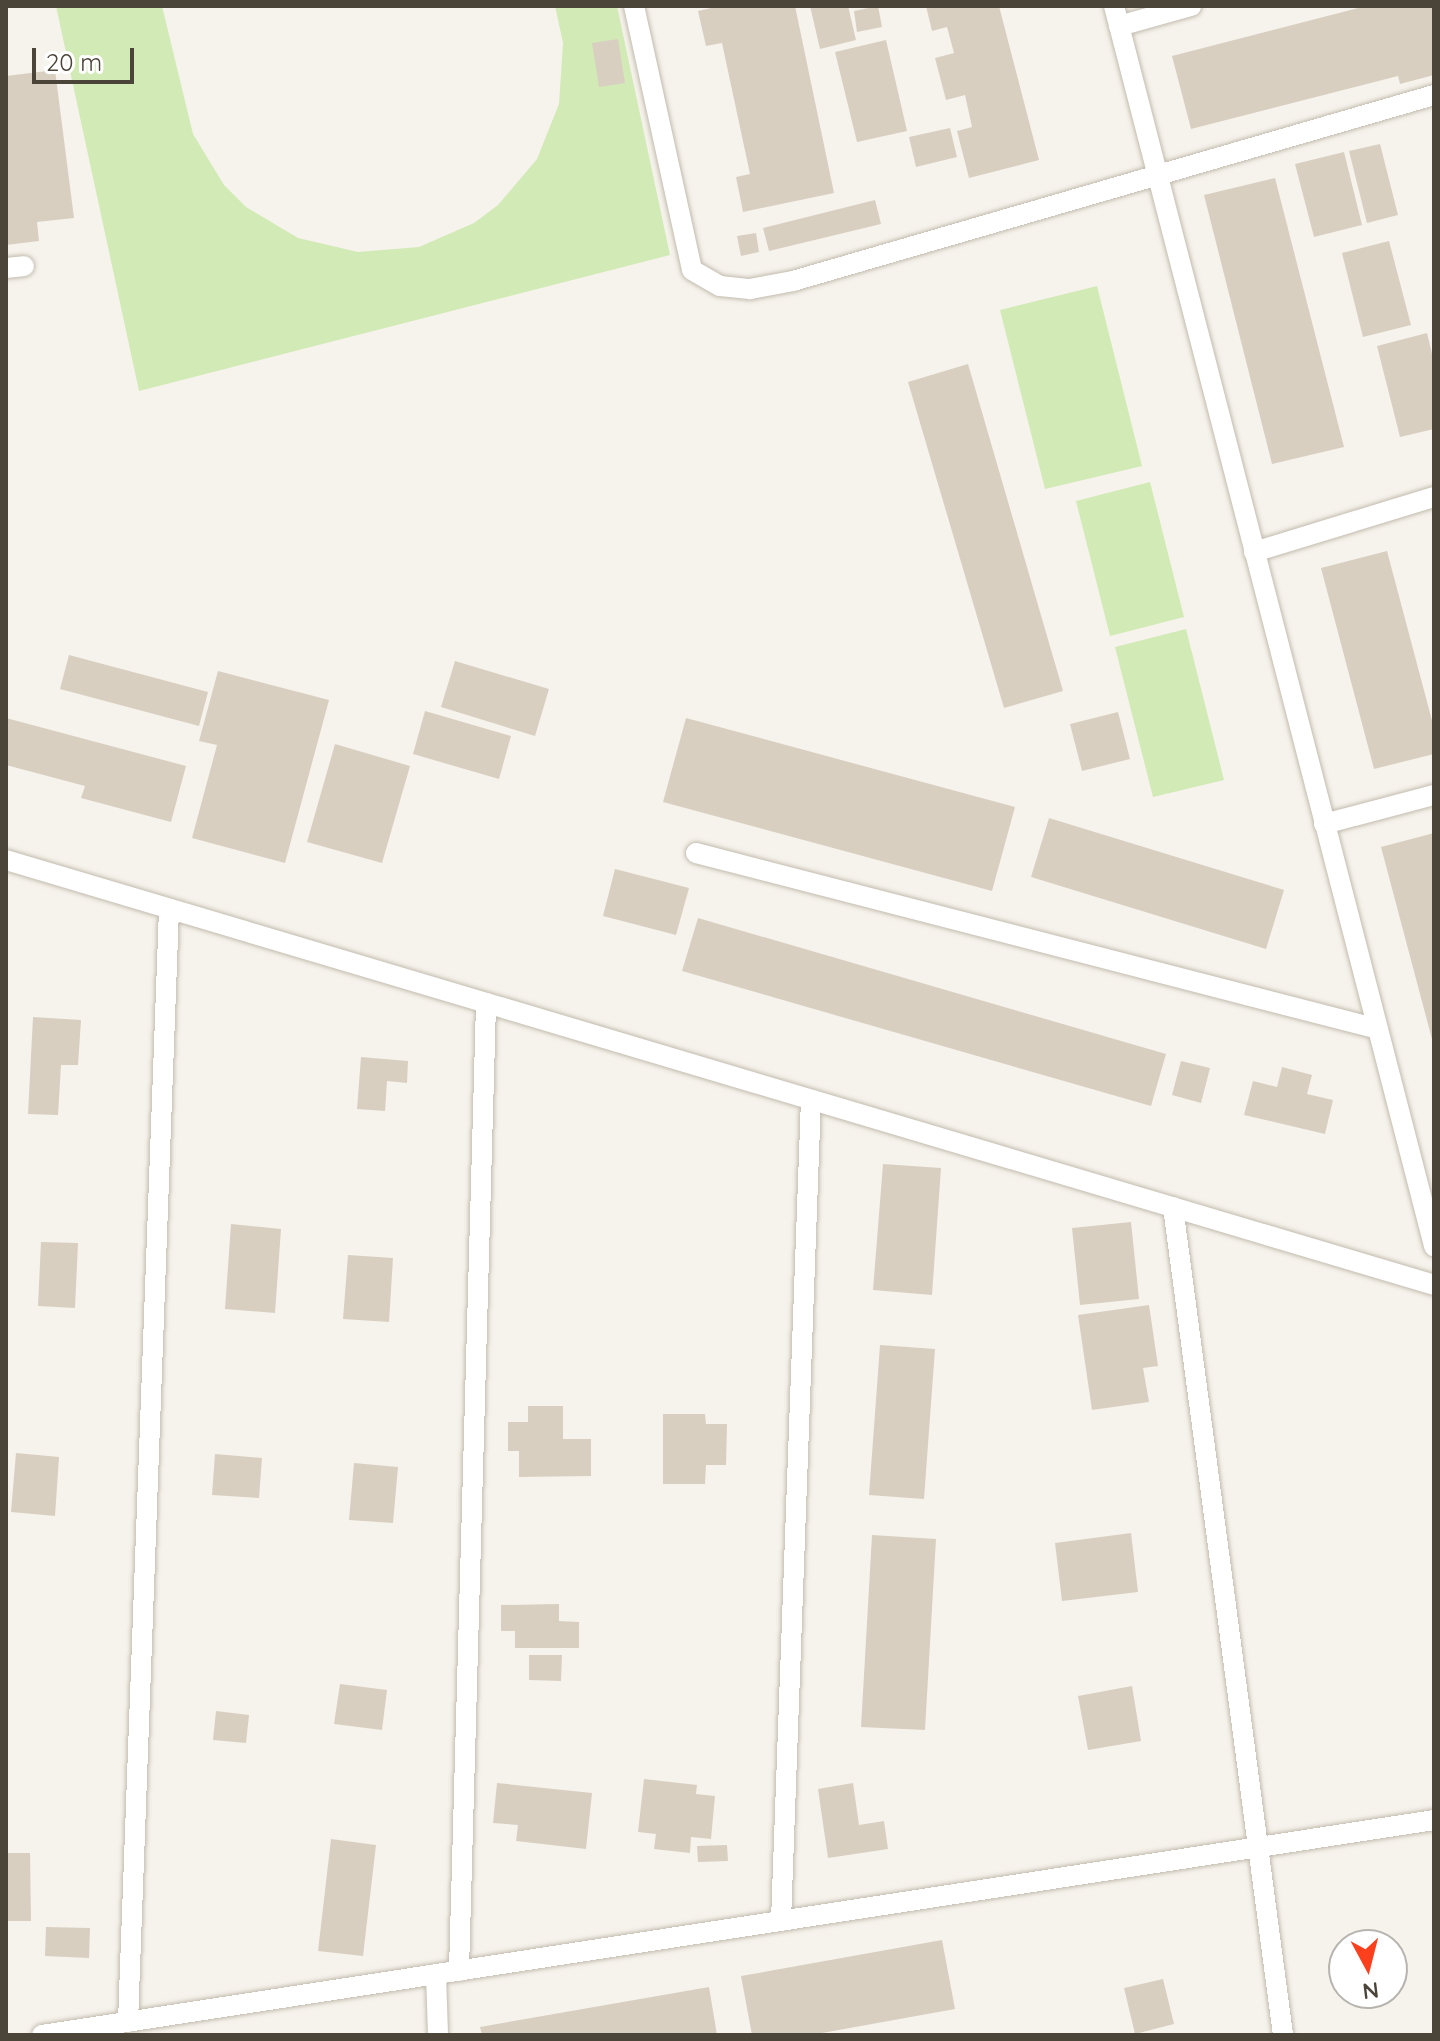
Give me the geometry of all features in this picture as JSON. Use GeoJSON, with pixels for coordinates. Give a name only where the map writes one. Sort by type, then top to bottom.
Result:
{"type":"FeatureCollection","features":[{"type":"Feature","properties":{"kind":"lane"},"geometry":{"type":"LineString","coordinates":[[634,6],[692,270],[720,286],[750,289],[793,281],[1434,95]]}},
{"type":"Feature","properties":{"kind":"lane"},"geometry":{"type":"LineString","coordinates":[[1191,6],[1117,16],[1434,1246]]}},
{"type":"Feature","properties":{"kind":"lane"},"geometry":{"type":"LineString","coordinates":[[1254,552],[1434,497]]}},
{"type":"Feature","properties":{"kind":"lane"},"geometry":{"type":"LineString","coordinates":[[1324,824],[1434,795]]}},
{"type":"Feature","properties":{"kind":"lane"},"geometry":{"type":"LineString","coordinates":[[696,853],[1378,1029]]}},
{"type":"Feature","properties":{"kind":"lane"},"geometry":{"type":"LineString","coordinates":[[6,860],[1434,1285]]}},
{"type":"Feature","properties":{"kind":"lane"},"geometry":{"type":"LineString","coordinates":[[128,2022],[169,909]]}},
{"type":"Feature","properties":{"kind":"lane"},"geometry":{"type":"LineString","coordinates":[[459,1971],[486,1003]]}},
{"type":"Feature","properties":{"kind":"lane"},"geometry":{"type":"LineString","coordinates":[[781,1921],[811,1100]]}},
{"type":"Feature","properties":{"kind":"lane"},"geometry":{"type":"LineString","coordinates":[[1173,1207],[1283,2035]]}},
{"type":"Feature","properties":{"kind":"lane"},"geometry":{"type":"LineString","coordinates":[[42,2035],[1434,1820]]}},
{"type":"Feature","properties":{"kind":"lane"},"geometry":{"type":"LineString","coordinates":[[436,1974],[438,2035]]}},
{"type":"Feature","properties":{"kind":"green space"},"geometry":{"type":"Polygon","coordinates":[[[56,6],[162,6],[193,134],[224,185],[246,207],[298,238],[358,252],[419,247],[474,223],[498,205],[537,159],[559,104],[563,43],[555,6],[617,6],[670,255],[139,391],[56,6]]]}},
{"type":"Feature","properties":{"kind":"green space"},"geometry":{"type":"Polygon","coordinates":[[[1097,286],[1142,466],[1045,489],[1000,310],[1097,286]]]}},
{"type":"Feature","properties":{"kind":"green space"},"geometry":{"type":"Polygon","coordinates":[[[1150,482],[1184,617],[1110,636],[1076,501],[1150,482]]]}},
{"type":"Feature","properties":{"kind":"green space"},"geometry":{"type":"Polygon","coordinates":[[[1186,629],[1224,780],[1153,797],[1115,647],[1186,629]]]}},
{"type":"Feature","properties":{"kind":"building"},"geometry":{"type":"Polygon","coordinates":[[[720,6],[795,6],[834,193],[743,212],[736,177],[750,174],[722,43],[706,46],[698,11],[720,6]]]}},
{"type":"Feature","properties":{"kind":"building"},"geometry":{"type":"Polygon","coordinates":[[[810,6],[848,6],[856,40],[820,49],[810,6]]]}},
{"type":"Feature","properties":{"kind":"building"},"geometry":{"type":"Polygon","coordinates":[[[878,6],[882,27],[857,32],[854,11],[878,6]]]}},
{"type":"Feature","properties":{"kind":"building"},"geometry":{"type":"Polygon","coordinates":[[[926,6],[999,6],[1039,160],[969,178],[957,131],[972,127],[965,95],[946,100],[935,58],[954,53],[947,27],[932,31],[926,6]]]}},
{"type":"Feature","properties":{"kind":"building"},"geometry":{"type":"Polygon","coordinates":[[[1366,6],[1434,6],[1434,75],[1400,84],[1398,76],[1191,129],[1172,56],[1366,6]]]}},
{"type":"Feature","properties":{"kind":"building"},"geometry":{"type":"Polygon","coordinates":[[[618,39],[625,83],[599,87],[592,43],[618,39]]]}},
{"type":"Feature","properties":{"kind":"building"},"geometry":{"type":"Polygon","coordinates":[[[886,40],[907,131],[857,142],[835,52],[886,40]]]}},
{"type":"Feature","properties":{"kind":"building"},"geometry":{"type":"Polygon","coordinates":[[[55,70],[74,218],[37,222],[39,241],[6,245],[6,76],[55,70]]]}},
{"type":"Feature","properties":{"kind":"building"},"geometry":{"type":"Polygon","coordinates":[[[950,128],[957,157],[916,167],[909,137],[950,128]]]}},
{"type":"Feature","properties":{"kind":"building"},"geometry":{"type":"Polygon","coordinates":[[[1380,144],[1398,215],[1367,223],[1349,151],[1380,144]]]}},
{"type":"Feature","properties":{"kind":"building"},"geometry":{"type":"Polygon","coordinates":[[[1344,152],[1362,225],[1314,237],[1295,164],[1344,152]]]}},
{"type":"Feature","properties":{"kind":"building"},"geometry":{"type":"Polygon","coordinates":[[[1275,178],[1344,447],[1272,464],[1204,195],[1275,178]]]}},
{"type":"Feature","properties":{"kind":"building"},"geometry":{"type":"Polygon","coordinates":[[[875,200],[881,224],[769,251],[763,228],[875,200]]]}},
{"type":"Feature","properties":{"kind":"building"},"geometry":{"type":"Polygon","coordinates":[[[756,233],[759,252],[741,256],[737,236],[756,233]]]}},
{"type":"Feature","properties":{"kind":"building"},"geometry":{"type":"Polygon","coordinates":[[[1389,241],[1411,325],[1363,337],[1342,253],[1389,241]]]}},
{"type":"Feature","properties":{"kind":"building"},"geometry":{"type":"Polygon","coordinates":[[[1427,333],[1434,362],[1434,429],[1400,437],[1377,346],[1427,333]]]}},
{"type":"Feature","properties":{"kind":"building"},"geometry":{"type":"Polygon","coordinates":[[[968,364],[1063,691],[1004,708],[908,382],[968,364]]]}},
{"type":"Feature","properties":{"kind":"building"},"geometry":{"type":"Polygon","coordinates":[[[1387,551],[1434,728],[1434,754],[1374,769],[1321,568],[1387,551]]]}},
{"type":"Feature","properties":{"kind":"building"},"geometry":{"type":"Polygon","coordinates":[[[69,655],[208,692],[199,726],[60,689],[69,655]]]}},
{"type":"Feature","properties":{"kind":"building"},"geometry":{"type":"Polygon","coordinates":[[[455,661],[549,689],[535,736],[441,707],[455,661]]]}},
{"type":"Feature","properties":{"kind":"building"},"geometry":{"type":"Polygon","coordinates":[[[218,671],[329,700],[285,863],[192,838],[217,745],[199,741],[218,671]]]}},
{"type":"Feature","properties":{"kind":"building"},"geometry":{"type":"Polygon","coordinates":[[[425,711],[511,736],[499,779],[413,754],[425,711]]]}},
{"type":"Feature","properties":{"kind":"building"},"geometry":{"type":"Polygon","coordinates":[[[1118,712],[1130,759],[1082,771],[1070,724],[1118,712]]]}},
{"type":"Feature","properties":{"kind":"building"},"geometry":{"type":"Polygon","coordinates":[[[6,718],[186,766],[171,822],[81,798],[85,786],[6,765],[6,718]]]}},
{"type":"Feature","properties":{"kind":"building"},"geometry":{"type":"Polygon","coordinates":[[[686,718],[1015,807],[992,891],[663,802],[686,718]]]}},
{"type":"Feature","properties":{"kind":"building"},"geometry":{"type":"Polygon","coordinates":[[[335,744],[410,766],[382,863],[307,842],[335,744]]]}},
{"type":"Feature","properties":{"kind":"building"},"geometry":{"type":"Polygon","coordinates":[[[1049,818],[1284,890],[1266,949],[1031,877],[1049,818]]]}},
{"type":"Feature","properties":{"kind":"building"},"geometry":{"type":"Polygon","coordinates":[[[1434,833],[1434,1043],[1433,1043],[1381,847],[1434,833]]]}},
{"type":"Feature","properties":{"kind":"building"},"geometry":{"type":"Polygon","coordinates":[[[615,869],[689,888],[676,935],[603,916],[615,869]]]}},
{"type":"Feature","properties":{"kind":"building"},"geometry":{"type":"Polygon","coordinates":[[[698,918],[1166,1054],[1151,1106],[682,971],[698,918]]]}},
{"type":"Feature","properties":{"kind":"building"},"geometry":{"type":"Polygon","coordinates":[[[33,1017],[81,1020],[78,1065],[61,1065],[58,1115],[28,1114],[33,1017]]]}},
{"type":"Feature","properties":{"kind":"building"},"geometry":{"type":"Polygon","coordinates":[[[361,1057],[408,1061],[407,1083],[387,1081],[385,1111],[357,1109],[361,1057]]]}},
{"type":"Feature","properties":{"kind":"building"},"geometry":{"type":"Polygon","coordinates":[[[1181,1061],[1210,1068],[1201,1103],[1172,1095],[1181,1061]]]}},
{"type":"Feature","properties":{"kind":"building"},"geometry":{"type":"Polygon","coordinates":[[[1282,1067],[1312,1075],[1307,1094],[1333,1100],[1325,1134],[1244,1115],[1253,1081],[1277,1087],[1282,1067]]]}},
{"type":"Feature","properties":{"kind":"building"},"geometry":{"type":"Polygon","coordinates":[[[883,1164],[941,1168],[932,1295],[873,1290],[883,1164]]]}},
{"type":"Feature","properties":{"kind":"building"},"geometry":{"type":"Polygon","coordinates":[[[1131,1222],[1139,1299],[1080,1305],[1072,1228],[1131,1222]]]}},
{"type":"Feature","properties":{"kind":"building"},"geometry":{"type":"Polygon","coordinates":[[[231,1224],[281,1229],[275,1313],[225,1309],[231,1224]]]}},
{"type":"Feature","properties":{"kind":"building"},"geometry":{"type":"Polygon","coordinates":[[[41,1242],[78,1243],[75,1308],[38,1306],[41,1242]]]}},
{"type":"Feature","properties":{"kind":"building"},"geometry":{"type":"Polygon","coordinates":[[[348,1255],[393,1258],[389,1322],[343,1319],[348,1255]]]}},
{"type":"Feature","properties":{"kind":"building"},"geometry":{"type":"Polygon","coordinates":[[[1149,1305],[1158,1366],[1143,1368],[1149,1402],[1092,1410],[1078,1315],[1149,1305]]]}},
{"type":"Feature","properties":{"kind":"building"},"geometry":{"type":"Polygon","coordinates":[[[880,1345],[935,1349],[924,1499],[869,1495],[880,1345]]]}},
{"type":"Feature","properties":{"kind":"building"},"geometry":{"type":"Polygon","coordinates":[[[528,1406],[563,1406],[563,1439],[591,1439],[591,1476],[519,1477],[519,1451],[508,1451],[508,1422],[528,1422],[528,1406]]]}},
{"type":"Feature","properties":{"kind":"building"},"geometry":{"type":"Polygon","coordinates":[[[663,1414],[705,1414],[706,1424],[727,1424],[726,1465],[706,1465],[705,1484],[663,1484],[663,1414]]]}},
{"type":"Feature","properties":{"kind":"building"},"geometry":{"type":"Polygon","coordinates":[[[16,1453],[59,1457],[55,1516],[11,1512],[16,1453]]]}},
{"type":"Feature","properties":{"kind":"building"},"geometry":{"type":"Polygon","coordinates":[[[215,1454],[262,1458],[259,1498],[212,1495],[215,1454]]]}},
{"type":"Feature","properties":{"kind":"building"},"geometry":{"type":"Polygon","coordinates":[[[354,1463],[398,1467],[393,1523],[349,1520],[354,1463]]]}},
{"type":"Feature","properties":{"kind":"building"},"geometry":{"type":"Polygon","coordinates":[[[1131,1533],[1138,1592],[1062,1601],[1055,1543],[1131,1533]]]}},
{"type":"Feature","properties":{"kind":"building"},"geometry":{"type":"Polygon","coordinates":[[[872,1535],[936,1539],[925,1730],[861,1727],[872,1535]]]}},
{"type":"Feature","properties":{"kind":"building"},"geometry":{"type":"Polygon","coordinates":[[[559,1604],[559,1621],[579,1622],[579,1648],[515,1648],[515,1631],[501,1631],[501,1605],[559,1604]]]}},
{"type":"Feature","properties":{"kind":"building"},"geometry":{"type":"Polygon","coordinates":[[[529,1655],[562,1655],[561,1681],[529,1680],[529,1655]]]}},
{"type":"Feature","properties":{"kind":"building"},"geometry":{"type":"Polygon","coordinates":[[[340,1684],[387,1690],[382,1730],[334,1724],[340,1684]]]}},
{"type":"Feature","properties":{"kind":"building"},"geometry":{"type":"Polygon","coordinates":[[[1132,1686],[1141,1741],[1088,1750],[1078,1696],[1132,1686]]]}},
{"type":"Feature","properties":{"kind":"building"},"geometry":{"type":"Polygon","coordinates":[[[216,1711],[249,1715],[246,1743],[213,1740],[216,1711]]]}},
{"type":"Feature","properties":{"kind":"building"},"geometry":{"type":"Polygon","coordinates":[[[644,1779],[697,1785],[696,1794],[715,1796],[711,1839],[691,1837],[690,1853],[654,1849],[656,1834],[638,1832],[644,1779]]]}},
{"type":"Feature","properties":{"kind":"building"},"geometry":{"type":"Polygon","coordinates":[[[497,1783],[592,1793],[586,1849],[516,1841],[518,1825],[493,1823],[497,1783]]]}},
{"type":"Feature","properties":{"kind":"building"},"geometry":{"type":"Polygon","coordinates":[[[853,1783],[859,1825],[884,1821],[888,1849],[828,1858],[818,1789],[853,1783]]]}},
{"type":"Feature","properties":{"kind":"building"},"geometry":{"type":"Polygon","coordinates":[[[331,1839],[376,1845],[363,1956],[318,1951],[331,1839]]]}},
{"type":"Feature","properties":{"kind":"building"},"geometry":{"type":"Polygon","coordinates":[[[727,1845],[728,1861],[698,1862],[697,1846],[727,1845]]]}},
{"type":"Feature","properties":{"kind":"building"},"geometry":{"type":"Polygon","coordinates":[[[6,1853],[30,1853],[31,1921],[6,1921],[6,1853]]]}},
{"type":"Feature","properties":{"kind":"building"},"geometry":{"type":"Polygon","coordinates":[[[46,1927],[90,1928],[89,1958],[45,1956],[46,1927]]]}},
{"type":"Feature","properties":{"kind":"building"},"geometry":{"type":"Polygon","coordinates":[[[942,1940],[955,2009],[811,2035],[752,2035],[741,1976],[942,1940]]]}},
{"type":"Feature","properties":{"kind":"building"},"geometry":{"type":"Polygon","coordinates":[[[1163,1979],[1174,2024],[1135,2034],[1124,1988],[1163,1979]]]}},
{"type":"Feature","properties":{"kind":"building"},"geometry":{"type":"Polygon","coordinates":[[[709,1987],[717,2035],[482,2035],[480,2027],[709,1987]]]}}]}
